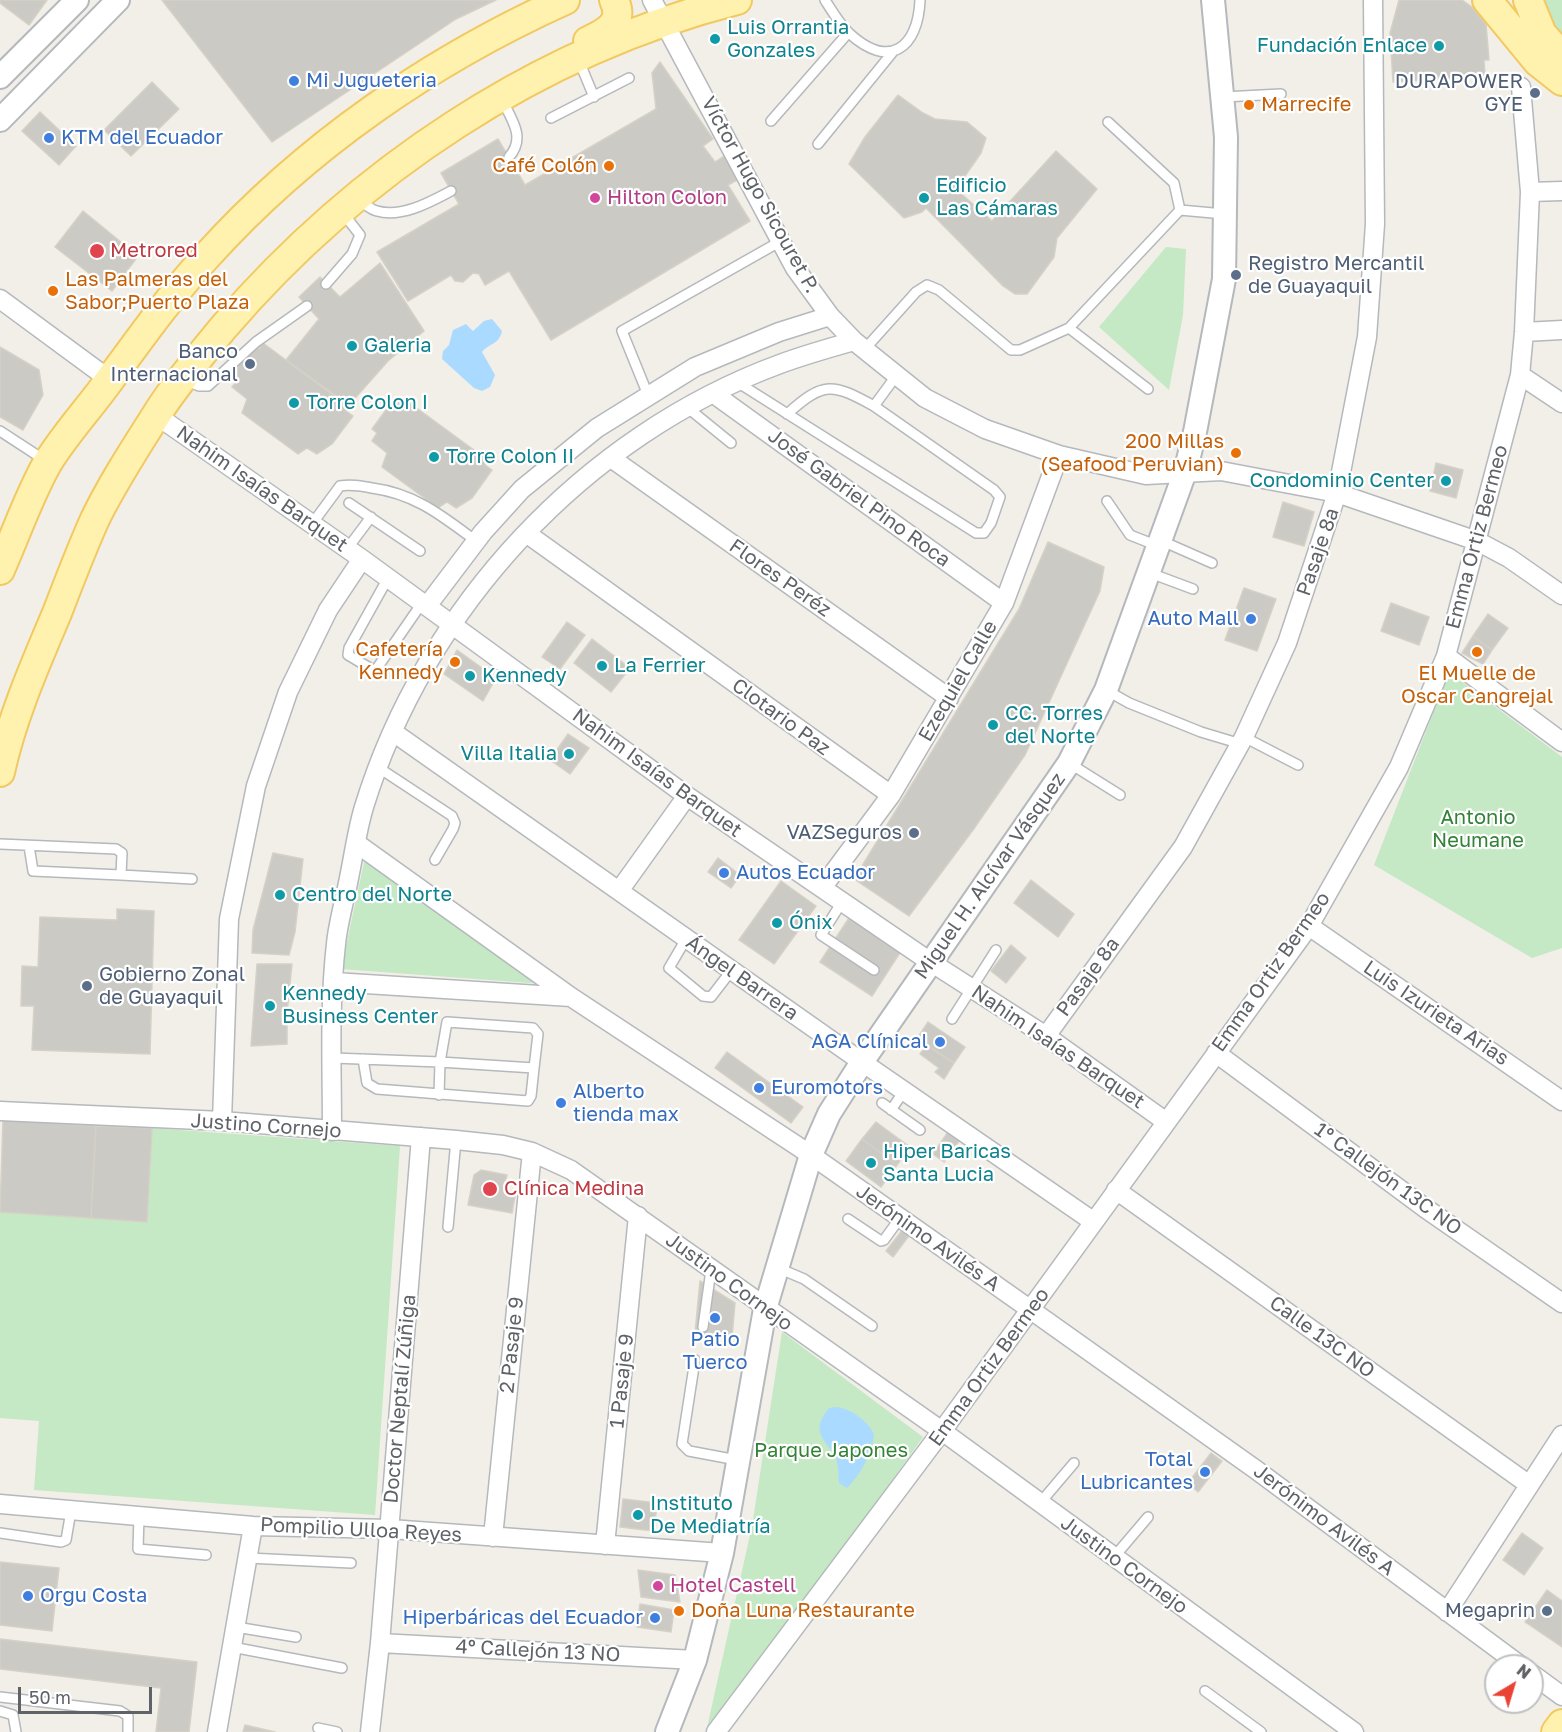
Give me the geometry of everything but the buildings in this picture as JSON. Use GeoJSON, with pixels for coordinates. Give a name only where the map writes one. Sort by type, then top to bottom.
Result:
{"type":"FeatureCollection","features":[{"type":"Feature","properties":{"kind":"main road"},"geometry":{"type":"LineString","coordinates":[[0,570],[48,462],[159,311],[207,255],[301,166],[347,128],[441,64],[490,36],[565,0]]}},
{"type":"Feature","properties":{"kind":"main road"},"geometry":{"type":"LineString","coordinates":[[0,772],[20,701],[96,518],[156,415],[183,379],[281,264],[348,204],[421,147],[500,95],[534,68],[608,32],[615,25],[617,17],[614,0]]}},
{"type":"Feature","properties":{"kind":"main road"},"geometry":{"type":"LineString","coordinates":[[500,95],[578,59],[658,11],[697,10],[737,0]]}},
{"type":"Feature","properties":{"kind":"main road"},"geometry":{"type":"LineString","coordinates":[[1487,0],[1538,62],[1562,81]]}},
{"type":"Feature","properties":{"kind":"main road"},"geometry":{"type":"LineString","coordinates":[[1528,0],[1542,34],[1562,56]]}},
{"type":"Feature","properties":{"kind":"main road"},"geometry":{"type":"LineString","coordinates":[[1556,1732],[1562,1724]]}},
{"type":"Feature","properties":{"kind":"street"},"geometry":{"type":"LineString","coordinates":[[0,77],[77,0]]}},
{"type":"Feature","properties":{"kind":"street"},"geometry":{"type":"LineString","coordinates":[[0,120],[118,0]]}},
{"type":"Feature","properties":{"kind":"street","name":"Miguel H. Alcívar Vásquez"},"geometry":{"type":"LineString","coordinates":[[667,1732],[695,1660],[722,1553],[765,1309],[811,1155],[829,1114],[862,1062],[929,962],[1069,763],[1106,690],[1161,544],[1185,472],[1195,432],[1224,279],[1226,137],[1213,0]]}},
{"type":"Feature","properties":{"kind":"street","name":"Pasaje 8a"},"geometry":{"type":"LineString","coordinates":[[1046,1036],[1182,847],[1243,741],[1287,644],[1337,493],[1367,337],[1376,224],[1373,0]]}},
{"type":"Feature","properties":{"kind":"street","name":"Víctor Hugo Sicouret P."},"geometry":{"type":"LineString","coordinates":[[658,11],[795,268],[830,316],[859,346],[896,376],[956,416],[985,429],[1059,455],[1146,475],[1221,471],[1337,493],[1477,541],[1509,558],[1562,595]]}},
{"type":"Feature","properties":{"kind":"street","name":"Emma Ortiz Bermeo"},"geometry":{"type":"LineString","coordinates":[[716,1732],[942,1431],[1031,1310],[1165,1120],[1309,926],[1399,767],[1446,656],[1520,375],[1530,192],[1521,87]]}},
{"type":"Feature","properties":{"kind":"street"},"geometry":{"type":"LineString","coordinates":[[1530,192],[1562,191]]}},
{"type":"Feature","properties":{"kind":"street"},"geometry":{"type":"LineString","coordinates":[[0,299],[110,380]]}},
{"type":"Feature","properties":{"kind":"street"},"geometry":{"type":"LineString","coordinates":[[424,604],[522,489],[597,428],[695,367],[779,332],[830,316]]}},
{"type":"Feature","properties":{"kind":"street"},"geometry":{"type":"LineString","coordinates":[[1524,332],[1562,330]]}},
{"type":"Feature","properties":{"kind":"street"},"geometry":{"type":"LineString","coordinates":[[332,1131],[336,942],[364,806],[393,732],[413,690],[451,623],[526,533],[569,490],[662,423],[714,394],[779,364],[859,346]]}},
{"type":"Feature","properties":{"kind":"street"},"geometry":{"type":"LineString","coordinates":[[1520,375],[1562,403]]}},
{"type":"Feature","properties":{"kind":"street","name":"José Gabriel Pino Roca"},"geometry":{"type":"LineString","coordinates":[[714,394],[1004,603]]}},
{"type":"Feature","properties":{"kind":"street","name":"Nahim Isaías Barquet"},"geometry":{"type":"LineString","coordinates":[[156,415],[451,623],[687,796],[929,962],[1046,1036],[1165,1120]]}},
{"type":"Feature","properties":{"kind":"street","name":"Ezequiel Calle"},"geometry":{"type":"LineString","coordinates":[[822,888],[891,795],[1004,603],[1059,455]]}},
{"type":"Feature","properties":{"kind":"street","name":"Flores Peréz"},"geometry":{"type":"LineString","coordinates":[[611,458],[949,698]]}},
{"type":"Feature","properties":{"kind":"street","name":"Clotario Paz"},"geometry":{"type":"LineString","coordinates":[[526,533],[891,795]]}},
{"type":"Feature","properties":{"kind":"street"},"geometry":{"type":"LineString","coordinates":[[222,1121],[230,919],[256,786],[288,692],[354,554]]}},
{"type":"Feature","properties":{"kind":"street"},"geometry":{"type":"LineString","coordinates":[[1446,656],[1562,742]]}},
{"type":"Feature","properties":{"kind":"street","name":"Ángel Barrera"},"geometry":{"type":"LineString","coordinates":[[393,732],[1094,1222]]}},
{"type":"Feature","properties":{"kind":"street"},"geometry":{"type":"LineString","coordinates":[[619,891],[687,796]]}},
{"type":"Feature","properties":{"kind":"street","name":"Jerónimo Avilés A"},"geometry":{"type":"LineString","coordinates":[[356,843],[571,997],[811,1155],[1031,1310],[1255,1469],[1505,1654]]}},
{"type":"Feature","properties":{"kind":"street","name":"Luis Izurieta Arias"},"geometry":{"type":"LineString","coordinates":[[1309,926],[1562,1101]]}},
{"type":"Feature","properties":{"kind":"street"},"geometry":{"type":"LineString","coordinates":[[334,982],[571,997]]}},
{"type":"Feature","properties":{"kind":"street","name":"1º Callejón 13C NO"},"geometry":{"type":"LineString","coordinates":[[1215,1053],[1425,1208],[1562,1302]]}},
{"type":"Feature","properties":{"kind":"street","name":"Justino Cornejo"},"geometry":{"type":"LineString","coordinates":[[0,1112],[222,1121],[456,1140],[502,1145],[532,1152],[571,1170],[638,1216],[765,1309],[942,1431],[1354,1732]]}},
{"type":"Feature","properties":{"kind":"street","name":"Doctor Neptalí Zúñiga"},"geometry":{"type":"LineString","coordinates":[[370,1732],[390,1529],[421,1137]]}},
{"type":"Feature","properties":{"kind":"street","name":"2 Pasaje 9"},"geometry":{"type":"LineString","coordinates":[[493,1537],[532,1152]]}},
{"type":"Feature","properties":{"kind":"street","name":"Calle 13C NO"},"geometry":{"type":"LineString","coordinates":[[1116,1190],[1528,1484]]}},
{"type":"Feature","properties":{"kind":"street","name":"1 Pasaje 9"},"geometry":{"type":"LineString","coordinates":[[605,1545],[638,1216]]}},
{"type":"Feature","properties":{"kind":"street"},"geometry":{"type":"LineString","coordinates":[[1447,1612],[1528,1484],[1562,1436]]}},
{"type":"Feature","properties":{"kind":"street","name":"Pompilio Ulloa Reyes"},"geometry":{"type":"LineString","coordinates":[[0,1504],[253,1526],[390,1529],[722,1553]]}},
{"type":"Feature","properties":{"kind":"street"},"geometry":{"type":"LineString","coordinates":[[217,1732],[253,1526]]}},
{"type":"Feature","properties":{"kind":"street","name":"4º Callejón 13 NO"},"geometry":{"type":"LineString","coordinates":[[380,1643],[695,1660]]}},
{"type":"Feature","properties":{"kind":"street"},"geometry":{"type":"LineString","coordinates":[[1544,1683],[1562,1696]]}},
{"type":"Feature","properties":{"kind":"lane"},"geometry":{"type":"LineString","coordinates":[[825,0],[848,33],[874,51],[892,53]]}},
{"type":"Feature","properties":{"kind":"lane"},"geometry":{"type":"LineString","coordinates":[[818,144],[892,53],[909,42],[919,21],[920,0]]}},
{"type":"Feature","properties":{"kind":"lane"},"geometry":{"type":"LineString","coordinates":[[771,121],[848,33]]}},
{"type":"Feature","properties":{"kind":"lane"},"geometry":{"type":"LineString","coordinates":[[578,59],[594,97]]}},
{"type":"Feature","properties":{"kind":"lane"},"geometry":{"type":"LineString","coordinates":[[551,118],[630,78]]}},
{"type":"Feature","properties":{"kind":"lane"},"geometry":{"type":"LineString","coordinates":[[1223,97],[1281,94]]}},
{"type":"Feature","properties":{"kind":"lane"},"geometry":{"type":"LineString","coordinates":[[500,95],[519,140],[516,149],[509,157]]}},
{"type":"Feature","properties":{"kind":"lane"},"geometry":{"type":"LineString","coordinates":[[1108,122],[1174,183],[1180,210]]}},
{"type":"Feature","properties":{"kind":"lane"},"geometry":{"type":"LineString","coordinates":[[348,204],[376,211],[395,212],[422,207],[451,191]]}},
{"type":"Feature","properties":{"kind":"lane"},"geometry":{"type":"LineString","coordinates":[[326,284],[352,254],[360,235],[348,204]]}},
{"type":"Feature","properties":{"kind":"lane"},"geometry":{"type":"LineString","coordinates":[[1180,210],[1226,214]]}},
{"type":"Feature","properties":{"kind":"lane"},"geometry":{"type":"LineString","coordinates":[[859,346],[916,292],[927,285],[939,290],[1011,350],[1029,346],[1069,328],[1180,210]]}},
{"type":"Feature","properties":{"kind":"lane"},"geometry":{"type":"LineString","coordinates":[[648,395],[622,331],[781,241]]}},
{"type":"Feature","properties":{"kind":"lane"},"geometry":{"type":"LineString","coordinates":[[183,379],[199,387],[208,386],[256,342],[307,306]]}},
{"type":"Feature","properties":{"kind":"lane"},"geometry":{"type":"LineString","coordinates":[[1069,328],[1148,389]]}},
{"type":"Feature","properties":{"kind":"lane"},"geometry":{"type":"LineString","coordinates":[[874,406],[896,376]]}},
{"type":"Feature","properties":{"kind":"lane"},"geometry":{"type":"LineString","coordinates":[[738,382],[787,414],[976,533],[984,533],[991,523],[1000,497],[985,483],[874,406],[843,389],[828,389],[810,393],[787,414]]}},
{"type":"Feature","properties":{"kind":"lane"},"geometry":{"type":"LineString","coordinates":[[688,408],[731,443]]}},
{"type":"Feature","properties":{"kind":"lane"},"geometry":{"type":"LineString","coordinates":[[0,431],[48,462]]}},
{"type":"Feature","properties":{"kind":"lane"},"geometry":{"type":"LineString","coordinates":[[312,524],[340,486],[349,484],[390,490],[416,500],[476,541]]}},
{"type":"Feature","properties":{"kind":"lane"},"geometry":{"type":"LineString","coordinates":[[1107,501],[1130,535],[1212,563]]}},
{"type":"Feature","properties":{"kind":"lane"},"geometry":{"type":"LineString","coordinates":[[349,503],[420,551]]}},
{"type":"Feature","properties":{"kind":"lane"},"geometry":{"type":"LineString","coordinates":[[354,554],[371,517]]}},
{"type":"Feature","properties":{"kind":"lane"},"geometry":{"type":"LineString","coordinates":[[1150,573],[1193,588]]}},
{"type":"Feature","properties":{"kind":"lane"},"geometry":{"type":"LineString","coordinates":[[388,578],[349,648],[348,655],[375,671],[424,604]]}},
{"type":"Feature","properties":{"kind":"lane"},"geometry":{"type":"LineString","coordinates":[[1106,690],[1129,703],[1201,732],[1243,741],[1299,765]]}},
{"type":"Feature","properties":{"kind":"lane"},"geometry":{"type":"LineString","coordinates":[[1069,763],[1120,795]]}},
{"type":"Feature","properties":{"kind":"lane"},"geometry":{"type":"LineString","coordinates":[[379,768],[452,816],[455,823],[453,829],[435,860]]}},
{"type":"Feature","properties":{"kind":"lane"},"geometry":{"type":"LineString","coordinates":[[0,844],[116,849],[122,853],[121,875]]}},
{"type":"Feature","properties":{"kind":"lane"},"geometry":{"type":"LineString","coordinates":[[28,846],[33,871],[192,879]]}},
{"type":"Feature","properties":{"kind":"lane"},"geometry":{"type":"LineString","coordinates":[[842,902],[821,935],[874,970]]}},
{"type":"Feature","properties":{"kind":"lane"},"geometry":{"type":"LineString","coordinates":[[686,939],[669,968],[703,996],[711,997],[731,970]]}},
{"type":"Feature","properties":{"kind":"lane"},"geometry":{"type":"LineString","coordinates":[[952,1019],[996,950]]}},
{"type":"Feature","properties":{"kind":"lane"},"geometry":{"type":"LineString","coordinates":[[363,1059],[367,1083],[371,1087],[440,1095],[528,1101],[531,1096],[537,1029],[447,1022],[440,1062],[440,1095]]}},
{"type":"Feature","properties":{"kind":"lane"},"geometry":{"type":"LineString","coordinates":[[333,1058],[534,1068]]}},
{"type":"Feature","properties":{"kind":"lane"},"geometry":{"type":"LineString","coordinates":[[891,1110],[904,1091]]}},
{"type":"Feature","properties":{"kind":"lane"},"geometry":{"type":"LineString","coordinates":[[882,1103],[920,1130]]}},
{"type":"Feature","properties":{"kind":"lane"},"geometry":{"type":"LineString","coordinates":[[448,1227],[456,1140]]}},
{"type":"Feature","properties":{"kind":"lane"},"geometry":{"type":"LineString","coordinates":[[849,1219],[881,1241],[900,1218]]}},
{"type":"Feature","properties":{"kind":"lane"},"geometry":{"type":"LineString","coordinates":[[778,1268],[804,1279],[872,1326]]}},
{"type":"Feature","properties":{"kind":"lane"},"geometry":{"type":"LineString","coordinates":[[703,1327],[711,1270]]}},
{"type":"Feature","properties":{"kind":"lane"},"geometry":{"type":"LineString","coordinates":[[695,1360],[682,1444],[689,1451],[737,1460]]}},
{"type":"Feature","properties":{"kind":"lane"},"geometry":{"type":"LineString","coordinates":[[1040,1503],[1074,1463]]}},
{"type":"Feature","properties":{"kind":"lane"},"geometry":{"type":"LineString","coordinates":[[0,1533],[61,1542],[69,1535],[71,1510]]}},
{"type":"Feature","properties":{"kind":"lane"},"geometry":{"type":"LineString","coordinates":[[139,1516],[138,1549],[206,1555]]}},
{"type":"Feature","properties":{"kind":"lane"},"geometry":{"type":"LineString","coordinates":[[1114,1557],[1148,1517]]}},
{"type":"Feature","properties":{"kind":"lane"},"geometry":{"type":"LineString","coordinates":[[248,1558],[351,1563]]}},
{"type":"Feature","properties":{"kind":"lane"},"geometry":{"type":"LineString","coordinates":[[236,1627],[296,1638]]}},
{"type":"Feature","properties":{"kind":"lane"},"geometry":{"type":"LineString","coordinates":[[232,1647],[342,1668]]}},
{"type":"Feature","properties":{"kind":"lane"},"geometry":{"type":"LineString","coordinates":[[1205,1691],[1261,1732]]}},
{"type":"Feature","properties":{"kind":"lane"},"geometry":{"type":"LineString","coordinates":[[0,1697],[120,1711],[128,1716],[128,1732]]}},
{"type":"Feature","properties":{"kind":"lane"},"geometry":{"type":"LineString","coordinates":[[0,1712],[13,1715],[16,1732]]}},
{"type":"Feature","properties":{"kind":"lane"},"geometry":{"type":"LineString","coordinates":[[318,1728],[337,1732]]}},
{"type":"Feature","properties":{"kind":"green space"},"geometry":{"type":"Polygon","coordinates":[[[1544,0],[1562,0],[1562,40],[1553,26],[1544,0]]]}},
{"type":"Feature","properties":{"kind":"green space"},"geometry":{"type":"Polygon","coordinates":[[[1166,247],[1186,249],[1183,315],[1169,390],[1099,327],[1166,247]]]}},
{"type":"Feature","properties":{"kind":"green space","name":"Antonio Neumane"},"geometry":{"type":"Polygon","coordinates":[[[1449,672],[1562,757],[1562,948],[1532,958],[1374,865],[1449,672]]]}},
{"type":"Feature","properties":{"kind":"green space"},"geometry":{"type":"Polygon","coordinates":[[[365,858],[543,984],[341,969],[365,858]]]}},
{"type":"Feature","properties":{"kind":"green space"},"geometry":{"type":"Polygon","coordinates":[[[152,1128],[400,1146],[375,1515],[34,1490],[39,1421],[0,1418],[0,1212],[147,1222],[152,1128]]]}},
{"type":"Feature","properties":{"kind":"green space","name":"Parque Japones"},"geometry":{"type":"Polygon","coordinates":[[[782,1332],[923,1437],[713,1732],[706,1732],[752,1526],[782,1332]]]}},
{"type":"Feature","properties":{"kind":"water"},"geometry":{"type":"Polygon","coordinates":[[[492,319],[502,331],[499,339],[482,352],[495,375],[490,387],[482,391],[474,388],[442,359],[443,351],[449,345],[453,330],[466,324],[473,331],[484,321],[492,319]]]}},
{"type":"Feature","properties":{"kind":"water"},"geometry":{"type":"Polygon","coordinates":[[[837,1407],[858,1416],[874,1434],[865,1463],[847,1488],[839,1483],[836,1457],[820,1433],[820,1422],[829,1408],[837,1407]]]}},
{"type":"Feature","properties":{"kind":"place","name":"Luis Orrantia Gonzales"},"geometry":{"type":"Point","coordinates":[715,39]}},
{"type":"Feature","properties":{"kind":"place","name":"Fundación Enlace"},"geometry":{"type":"Point","coordinates":[1439,46]}},
{"type":"Feature","properties":{"kind":"place","name":"Mi Jugueteria"},"geometry":{"type":"Point","coordinates":[294,81]}},
{"type":"Feature","properties":{"kind":"place","name":"DURAPOWER GYE"},"geometry":{"type":"Point","coordinates":[1535,93]}},
{"type":"Feature","properties":{"kind":"place","name":"Marrecife"},"geometry":{"type":"Point","coordinates":[1249,105]}},
{"type":"Feature","properties":{"kind":"place","name":"KTM del Ecuador"},"geometry":{"type":"Point","coordinates":[49,138]}},
{"type":"Feature","properties":{"kind":"place","name":"Café Colón"},"geometry":{"type":"Point","coordinates":[609,166]}},
{"type":"Feature","properties":{"kind":"place","name":"Hilton Colon"},"geometry":{"type":"Point","coordinates":[595,198]}},
{"type":"Feature","properties":{"kind":"place","name":"Edificio Las Cámaras"},"geometry":{"type":"Point","coordinates":[924,198]}},
{"type":"Feature","properties":{"kind":"place","name":"Metrored"},"geometry":{"type":"Point","coordinates":[97,251]}},
{"type":"Feature","properties":{"kind":"place","name":"Registro Mercantil de Guayaquil"},"geometry":{"type":"Point","coordinates":[1236,275]}},
{"type":"Feature","properties":{"kind":"place","name":"Las Palmeras del Sabor;Puerto Plaza"},"geometry":{"type":"Point","coordinates":[53,291]}},
{"type":"Feature","properties":{"kind":"place","name":"Galeria"},"geometry":{"type":"Point","coordinates":[352,346]}},
{"type":"Feature","properties":{"kind":"place","name":"Banco Internacional"},"geometry":{"type":"Point","coordinates":[250,364]}},
{"type":"Feature","properties":{"kind":"place","name":"Torre Colon I"},"geometry":{"type":"Point","coordinates":[294,403]}},
{"type":"Feature","properties":{"kind":"place","name":"200 Millas (Seafood Peruvian)"},"geometry":{"type":"Point","coordinates":[1236,453]}},
{"type":"Feature","properties":{"kind":"place","name":"Torre Colon II"},"geometry":{"type":"Point","coordinates":[434,457]}},
{"type":"Feature","properties":{"kind":"place","name":"Condominio Center"},"geometry":{"type":"Point","coordinates":[1446,481]}},
{"type":"Feature","properties":{"kind":"place","name":"Auto Mall"},"geometry":{"type":"Point","coordinates":[1251,619]}},
{"type":"Feature","properties":{"kind":"place","name":"El Muelle de Oscar Cangrejal"},"geometry":{"type":"Point","coordinates":[1477,652]}},
{"type":"Feature","properties":{"kind":"place","name":"Cafetería Kennedy"},"geometry":{"type":"Point","coordinates":[455,662]}},
{"type":"Feature","properties":{"kind":"place","name":"La Ferrier"},"geometry":{"type":"Point","coordinates":[602,666]}},
{"type":"Feature","properties":{"kind":"place","name":"Kennedy"},"geometry":{"type":"Point","coordinates":[470,676]}},
{"type":"Feature","properties":{"kind":"place","name":"CC. Torres del Norte"},"geometry":{"type":"Point","coordinates":[993,725]}},
{"type":"Feature","properties":{"kind":"place","name":"Villa Italia"},"geometry":{"type":"Point","coordinates":[569,754]}},
{"type":"Feature","properties":{"kind":"place","name":"VAZSeguros"},"geometry":{"type":"Point","coordinates":[914,833]}},
{"type":"Feature","properties":{"kind":"place","name":"Autos Ecuador"},"geometry":{"type":"Point","coordinates":[724,873]}},
{"type":"Feature","properties":{"kind":"place","name":"Centro del Norte"},"geometry":{"type":"Point","coordinates":[280,895]}},
{"type":"Feature","properties":{"kind":"place","name":"Ónix"},"geometry":{"type":"Point","coordinates":[777,923]}},
{"type":"Feature","properties":{"kind":"place","name":"Gobierno Zonal de Guayaquil"},"geometry":{"type":"Point","coordinates":[87,986]}},
{"type":"Feature","properties":{"kind":"place","name":"Kennedy Business Center"},"geometry":{"type":"Point","coordinates":[270,1006]}},
{"type":"Feature","properties":{"kind":"place","name":"AGA Clínical"},"geometry":{"type":"Point","coordinates":[940,1042]}},
{"type":"Feature","properties":{"kind":"place","name":"Euromotors"},"geometry":{"type":"Point","coordinates":[759,1088]}},
{"type":"Feature","properties":{"kind":"place","name":"Alberto tienda max"},"geometry":{"type":"Point","coordinates":[561,1103]}},
{"type":"Feature","properties":{"kind":"place","name":"Hiper Baricas Santa Lucia"},"geometry":{"type":"Point","coordinates":[871,1163]}},
{"type":"Feature","properties":{"kind":"place","name":"Clínica Medina"},"geometry":{"type":"Point","coordinates":[490,1189]}},
{"type":"Feature","properties":{"kind":"place","name":"Patio Tuerco"},"geometry":{"type":"Point","coordinates":[715,1318]}},
{"type":"Feature","properties":{"kind":"place","name":"Total Lubricantes"},"geometry":{"type":"Point","coordinates":[1205,1472]}},
{"type":"Feature","properties":{"kind":"place","name":"Instituto De Mediatría"},"geometry":{"type":"Point","coordinates":[638,1515]}},
{"type":"Feature","properties":{"kind":"place","name":"Hotel Castell"},"geometry":{"type":"Point","coordinates":[658,1586]}},
{"type":"Feature","properties":{"kind":"place","name":"Orgu Costa"},"geometry":{"type":"Point","coordinates":[28,1596]}},
{"type":"Feature","properties":{"kind":"place","name":"Doña Luna Restaurante"},"geometry":{"type":"Point","coordinates":[679,1611]}},
{"type":"Feature","properties":{"kind":"place","name":"Megaprin"},"geometry":{"type":"Point","coordinates":[1547,1611]}},
{"type":"Feature","properties":{"kind":"place","name":"Hiperbáricas del Ecuador"},"geometry":{"type":"Point","coordinates":[655,1618]}}]}
